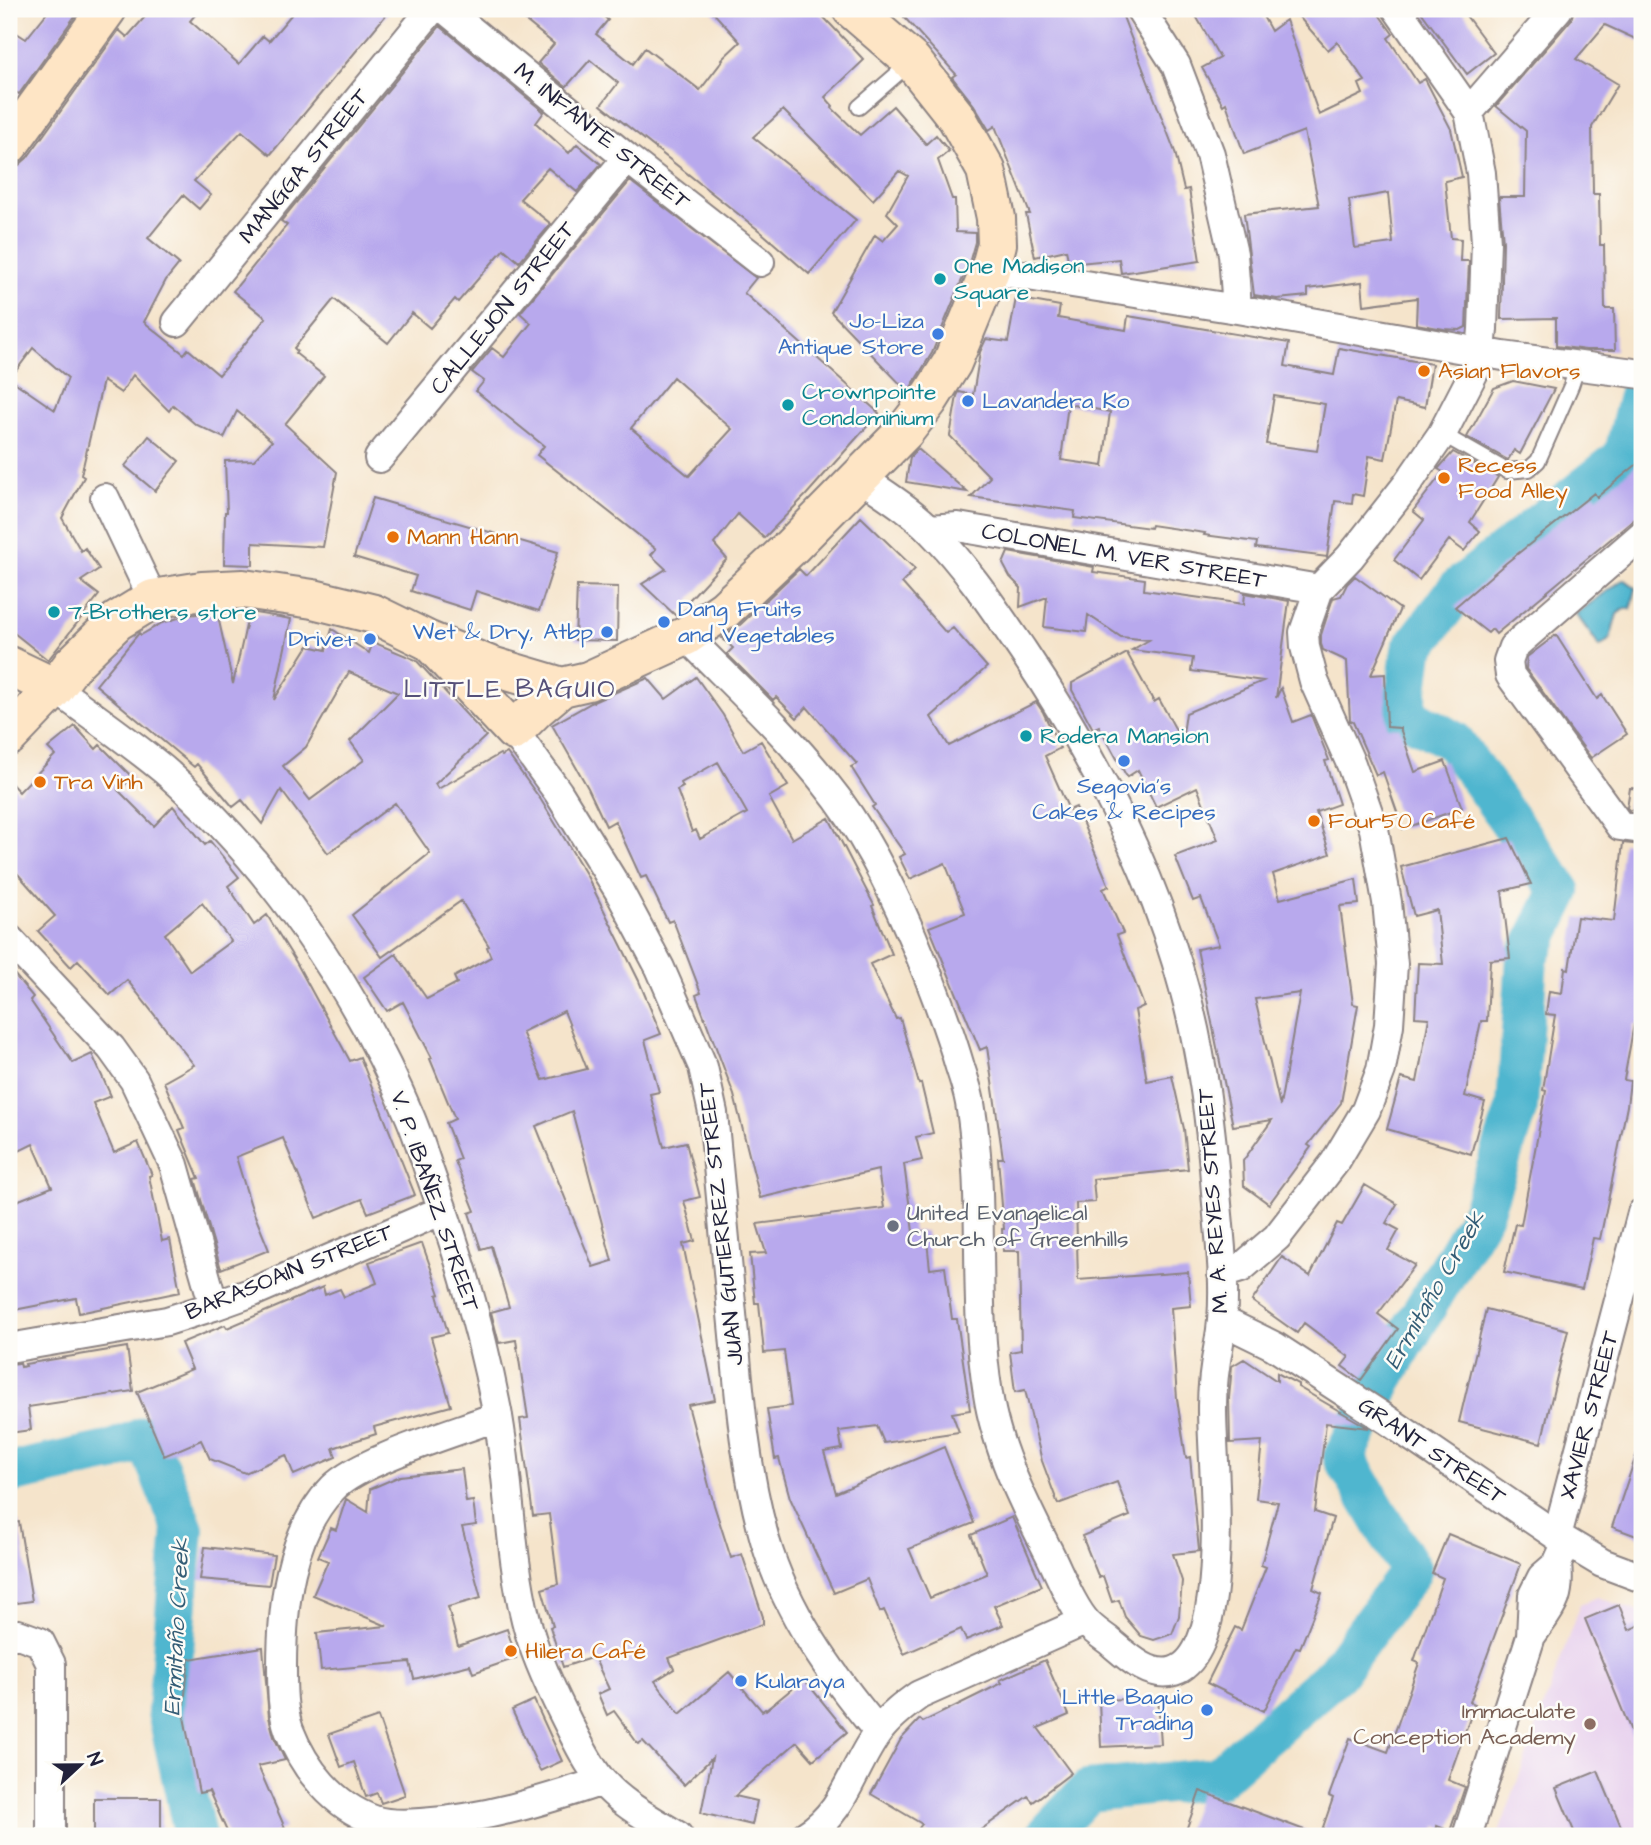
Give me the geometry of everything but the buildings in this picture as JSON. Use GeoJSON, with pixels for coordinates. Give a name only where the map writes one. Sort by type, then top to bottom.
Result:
{"type":"FeatureCollection","features":[{"type":"Feature","properties":{"kind":"street"},"geometry":{"type":"LineString","coordinates":[[11,138],[107,9]]}},
{"type":"Feature","properties":{"kind":"street","name":"MANGGA STREET"},"geometry":{"type":"LineString","coordinates":[[177,322],[432,9]]}},
{"type":"Feature","properties":{"kind":"street","name":"M. INFANTE STREET"},"geometry":{"type":"LineString","coordinates":[[445,9],[626,158],[760,262]]}},
{"type":"Feature","properties":{"kind":"street"},"geometry":{"type":"LineString","coordinates":[[429,641],[514,731],[562,687],[588,681],[686,636],[725,609],[792,546],[904,432],[934,391],[952,363],[990,270],[997,244],[996,218],[986,170],[957,118],[912,61],[852,9]]}},
{"type":"Feature","properties":{"kind":"street"},"geometry":{"type":"LineString","coordinates":[[1140,9],[1176,65],[1210,154],[1233,254],[1237,309]]}},
{"type":"Feature","properties":{"kind":"street"},"geometry":{"type":"LineString","coordinates":[[1222,1274],[1241,1268],[1277,1237],[1335,1161],[1366,1110],[1381,1070],[1389,1025],[1394,964],[1387,902],[1374,829],[1351,764],[1314,681],[1304,632],[1319,589],[1350,557],[1390,507],[1442,434],[1474,372],[1481,352],[1486,242],[1481,173],[1469,111],[1397,9]]}},
{"type":"Feature","properties":{"kind":"street"},"geometry":{"type":"LineString","coordinates":[[1469,111],[1558,9]]}},
{"type":"Feature","properties":{"kind":"street","name":"CALLEJON STREET"},"geometry":{"type":"LineString","coordinates":[[379,458],[626,158]]}},
{"type":"Feature","properties":{"kind":"street"},"geometry":{"type":"LineString","coordinates":[[990,270],[1237,309],[1481,352],[1632,371]]}},
{"type":"Feature","properties":{"kind":"street","name":"M. A. REYES STREET"},"geometry":{"type":"LineString","coordinates":[[860,477],[929,528],[969,577],[1052,695],[1084,747],[1118,813],[1144,873],[1184,988],[1201,1062],[1210,1115],[1223,1321],[1214,1366],[1212,1409],[1217,1519],[1214,1581],[1206,1624],[1189,1661],[1166,1673],[1149,1670],[1133,1660],[1085,1621]]}},
{"type":"Feature","properties":{"kind":"street"},"geometry":{"type":"LineString","coordinates":[[105,498],[153,599]]}},
{"type":"Feature","properties":{"kind":"street","name":"COLONEL M. VER STREET"},"geometry":{"type":"LineString","coordinates":[[929,528],[958,527],[1319,589]]}},
{"type":"Feature","properties":{"kind":"street"},"geometry":{"type":"LineString","coordinates":[[1642,535],[1513,647],[1508,661],[1510,675],[1620,826],[1642,830]]}},
{"type":"Feature","properties":{"kind":"street"},"geometry":{"type":"LineString","coordinates":[[9,736],[55,688],[73,664],[117,621],[153,599],[202,591],[243,589],[313,599],[374,614],[429,641],[491,666],[562,687]]}},
{"type":"Feature","properties":{"kind":"street"},"geometry":{"type":"LineString","coordinates":[[686,636],[776,726],[828,786],[878,863],[910,933],[948,1027],[970,1100],[976,1180],[981,1331],[988,1399],[1011,1471],[1031,1517],[1085,1621],[919,1695],[898,1710],[878,1731],[837,1808],[805,1836]]}},
{"type":"Feature","properties":{"kind":"street","name":"V. P. IBAÑEZ STREET"},"geometry":{"type":"LineString","coordinates":[[9,666],[55,688],[163,769],[229,832],[275,888],[325,959],[375,1041],[411,1119],[469,1291],[498,1416],[516,1565],[526,1622],[544,1673],[578,1743],[602,1781],[635,1810],[678,1836]]}},
{"type":"Feature","properties":{"kind":"street","name":"JUAN GUTIERREZ STREET"},"geometry":{"type":"LineString","coordinates":[[514,731],[558,792],[619,891],[660,968],[703,1067],[712,1112],[744,1446],[765,1541],[791,1605],[815,1647],[846,1693],[878,1731]]}},
{"type":"Feature","properties":{"kind":"street"},"geometry":{"type":"LineString","coordinates":[[9,939],[111,1048],[134,1080],[174,1165],[214,1306]]}},
{"type":"Feature","properties":{"kind":"street","name":"BARASOAIN STREET"},"geometry":{"type":"LineString","coordinates":[[9,1348],[167,1321],[214,1306],[253,1292],[443,1209]]}},
{"type":"Feature","properties":{"kind":"street","name":"XAVIER STREET"},"geometry":{"type":"LineString","coordinates":[[1467,1836],[1531,1636],[1553,1604],[1559,1586],[1560,1547],[1642,1213]]}},
{"type":"Feature","properties":{"kind":"street","name":"GRANT STREET"},"geometry":{"type":"LineString","coordinates":[[1223,1321],[1275,1346],[1386,1419],[1560,1547],[1642,1578]]}},
{"type":"Feature","properties":{"kind":"street"},"geometry":{"type":"LineString","coordinates":[[498,1416],[385,1458],[358,1471],[334,1487],[314,1514],[297,1550],[286,1597],[282,1650],[283,1703],[289,1729],[302,1757],[319,1783],[344,1804],[375,1821],[407,1824],[451,1821],[510,1809],[602,1781]]}},
{"type":"Feature","properties":{"kind":"street"},"geometry":{"type":"LineString","coordinates":[[9,1636],[18,1634],[40,1642],[51,1664],[51,1836]]}},
{"type":"Feature","properties":{"kind":"lane"},"geometry":{"type":"LineString","coordinates":[[859,107],[912,61]]}},
{"type":"Feature","properties":{"kind":"lane"},"geometry":{"type":"LineString","coordinates":[[1442,434],[1507,471],[1529,469],[1538,461],[1578,365]]}},
{"type":"Feature","properties":{"kind":"shaded area","name":"Immaculate Conception Academy"},"geometry":{"type":"Polygon","coordinates":[[[1597,1597],[1642,1613],[1642,1836],[1498,1836],[1580,1604],[1597,1597]]]}},
{"type":"Feature","properties":{"kind":"water"},"geometry":{"type":"Polygon","coordinates":[[[1624,579],[1636,588],[1631,609],[1624,609],[1617,614],[1610,639],[1600,647],[1576,614],[1624,579]]]}},
{"type":"Feature","properties":{"kind":"waterway","name":"Ermitaño Creek"},"geometry":{"type":"LineString","coordinates":[[1046,1836],[1088,1791],[1217,1778],[1336,1673],[1411,1571],[1344,1457],[1389,1368],[1482,1213],[1517,1107],[1527,958],[1560,891],[1454,742],[1404,714],[1412,650],[1458,589],[1624,457],[1642,384]]}},
{"type":"Feature","properties":{"kind":"waterway","name":"Ermitaño Creek"},"geometry":{"type":"LineString","coordinates":[[9,1473],[112,1451],[146,1437],[183,1529],[168,1712],[195,1836]]}},
{"type":"Feature","properties":{"kind":"place","name":"One Madison Square"},"geometry":{"type":"Point","coordinates":[940,279]}},
{"type":"Feature","properties":{"kind":"place","name":"Jo-Liza Antique Store"},"geometry":{"type":"Point","coordinates":[938,334]}},
{"type":"Feature","properties":{"kind":"place","name":"Asian Flavors"},"geometry":{"type":"Point","coordinates":[1424,371]}},
{"type":"Feature","properties":{"kind":"place","name":"Lavandera Ko"},"geometry":{"type":"Point","coordinates":[968,401]}},
{"type":"Feature","properties":{"kind":"place","name":"Crownpointe Condominium"},"geometry":{"type":"Point","coordinates":[788,405]}},
{"type":"Feature","properties":{"kind":"place","name":"Recess Food Alley"},"geometry":{"type":"Point","coordinates":[1444,478]}},
{"type":"Feature","properties":{"kind":"place","name":"Mann Hann"},"geometry":{"type":"Point","coordinates":[393,537]}},
{"type":"Feature","properties":{"kind":"place","name":"7-Brothers store"},"geometry":{"type":"Point","coordinates":[54,612]}},
{"type":"Feature","properties":{"kind":"place","name":"Dang Fruits and Vegetables"},"geometry":{"type":"Point","coordinates":[664,622]}},
{"type":"Feature","properties":{"kind":"place","name":"Wet & Dry, Atbp"},"geometry":{"type":"Point","coordinates":[607,632]}},
{"type":"Feature","properties":{"kind":"place","name":"Drive+"},"geometry":{"type":"Point","coordinates":[370,639]}},
{"type":"Feature","properties":{"kind":"place","name":"Rodera Mansion"},"geometry":{"type":"Point","coordinates":[1026,736]}},
{"type":"Feature","properties":{"kind":"place","name":"Segovia's Cakes & Recipes"},"geometry":{"type":"Point","coordinates":[1124,761]}},
{"type":"Feature","properties":{"kind":"place","name":"Tra Vinh"},"geometry":{"type":"Point","coordinates":[40,782]}},
{"type":"Feature","properties":{"kind":"place","name":"Four50 Café"},"geometry":{"type":"Point","coordinates":[1314,821]}},
{"type":"Feature","properties":{"kind":"place","name":"United Evangelical Church of Greenhills"},"geometry":{"type":"Point","coordinates":[893,1226]}},
{"type":"Feature","properties":{"kind":"place","name":"Hilera Café"},"geometry":{"type":"Point","coordinates":[511,1651]}},
{"type":"Feature","properties":{"kind":"place","name":"Kularaya"},"geometry":{"type":"Point","coordinates":[741,1681]}},
{"type":"Feature","properties":{"kind":"place","name":"Little Baguio Trading"},"geometry":{"type":"Point","coordinates":[1207,1710]}},
{"type":"Feature","properties":{"kind":"place","name":"Immaculate Conception Academy"},"geometry":{"type":"Point","coordinates":[1590,1724]}},
{"type":"Feature","properties":{"kind":"district","name":"LITTLE BAGUIO"},"geometry":{"type":"Point","coordinates":[510,689]}}]}
